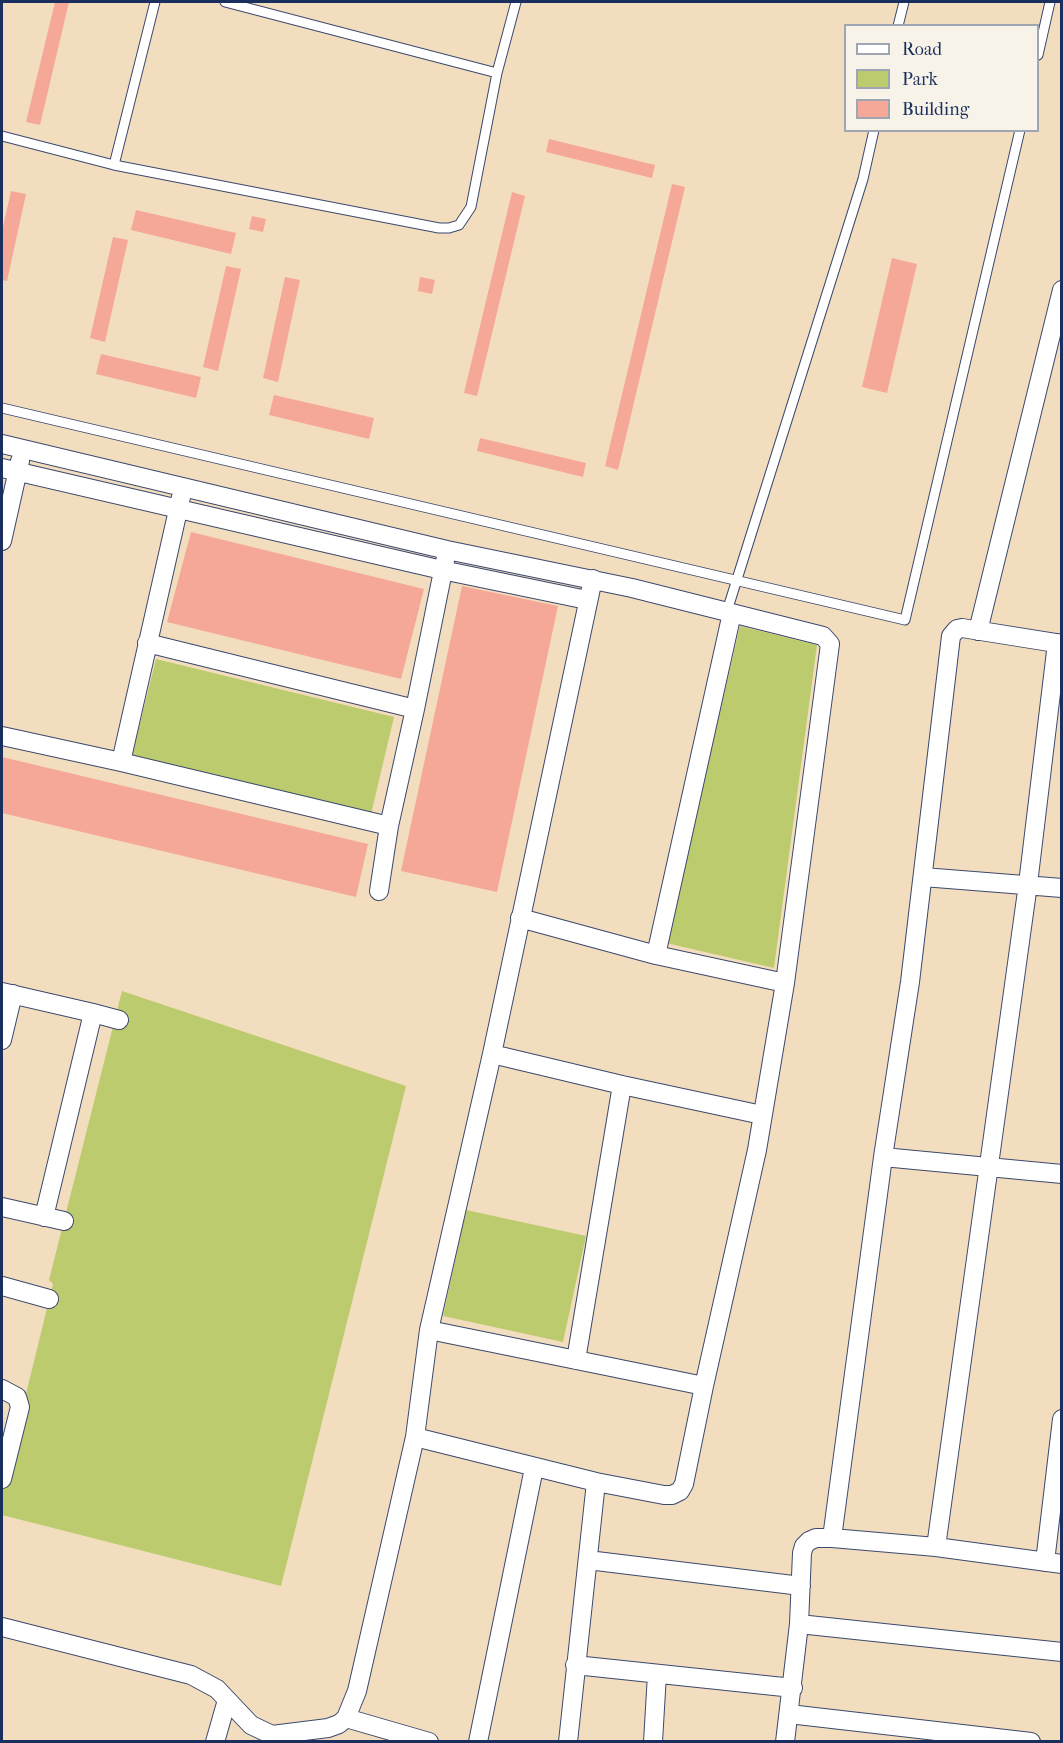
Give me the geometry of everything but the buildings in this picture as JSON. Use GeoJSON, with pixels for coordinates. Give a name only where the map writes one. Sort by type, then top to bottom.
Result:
{"type":"FeatureCollection","features":[{"type":"Feature","properties":{"kind":"street"},"geometry":{"type":"LineString","coordinates":[[978,631],[1061,298]]}},
{"type":"Feature","properties":{"kind":"street"},"geometry":{"type":"LineString","coordinates":[[2,444],[447,550],[593,579],[823,636],[830,644],[785,983],[756,1150],[684,1484],[680,1491],[672,1495],[664,1495],[534,1468],[415,1437]]}},
{"type":"Feature","properties":{"kind":"street"},"geometry":{"type":"LineString","coordinates":[[2,541],[10,470],[23,449]]}},
{"type":"Feature","properties":{"kind":"street"},"geometry":{"type":"LineString","coordinates":[[10,470],[442,570],[587,600]]}},
{"type":"Feature","properties":{"kind":"street"},"geometry":{"type":"LineString","coordinates":[[122,762],[183,488]]}},
{"type":"Feature","properties":{"kind":"street"},"geometry":{"type":"LineString","coordinates":[[379,891],[389,826],[447,550]]}},
{"type":"Feature","properties":{"kind":"street"},"geometry":{"type":"LineString","coordinates":[[2,1627],[191,1675],[217,1689],[251,1725],[274,1738],[328,1728],[339,1724],[346,1718],[357,1691],[415,1437],[429,1330],[492,1054],[593,579]]}},
{"type":"Feature","properties":{"kind":"street"},"geometry":{"type":"LineString","coordinates":[[656,955],[729,612]]}},
{"type":"Feature","properties":{"kind":"street"},"geometry":{"type":"LineString","coordinates":[[832,1538],[883,1157],[910,982],[951,636],[957,629],[1060,643],[936,1547]]}},
{"type":"Feature","properties":{"kind":"street"},"geometry":{"type":"LineString","coordinates":[[147,643],[415,709]]}},
{"type":"Feature","properties":{"kind":"street"},"geometry":{"type":"LineString","coordinates":[[2,736],[122,762],[389,826]]}},
{"type":"Feature","properties":{"kind":"street"},"geometry":{"type":"LineString","coordinates":[[923,877],[1062,888]]}},
{"type":"Feature","properties":{"kind":"street"},"geometry":{"type":"LineString","coordinates":[[520,918],[656,955],[785,983]]}},
{"type":"Feature","properties":{"kind":"street"},"geometry":{"type":"LineString","coordinates":[[2,1040],[7,993],[118,1020]]}},
{"type":"Feature","properties":{"kind":"street"},"geometry":{"type":"LineString","coordinates":[[44,1217],[93,1013]]}},
{"type":"Feature","properties":{"kind":"street"},"geometry":{"type":"LineString","coordinates":[[492,1054],[762,1115]]}},
{"type":"Feature","properties":{"kind":"street"},"geometry":{"type":"LineString","coordinates":[[576,1360],[622,1085]]}},
{"type":"Feature","properties":{"kind":"street"},"geometry":{"type":"LineString","coordinates":[[883,1157],[1062,1174]]}},
{"type":"Feature","properties":{"kind":"street"},"geometry":{"type":"LineString","coordinates":[[2,1207],[64,1221]]}},
{"type":"Feature","properties":{"kind":"street"},"geometry":{"type":"LineString","coordinates":[[2,1286],[49,1299]]}},
{"type":"Feature","properties":{"kind":"street"},"geometry":{"type":"LineString","coordinates":[[429,1330],[704,1386]]}},
{"type":"Feature","properties":{"kind":"street"},"geometry":{"type":"LineString","coordinates":[[2,1389],[17,1397],[20,1407],[2,1479]]}},
{"type":"Feature","properties":{"kind":"street"},"geometry":{"type":"LineString","coordinates":[[785,1742],[793,1688],[804,1546],[816,1538],[832,1538],[936,1547],[1053,1563],[1062,1419]]}},
{"type":"Feature","properties":{"kind":"street"},"geometry":{"type":"LineString","coordinates":[[478,1742],[534,1468]]}},
{"type":"Feature","properties":{"kind":"street"},"geometry":{"type":"LineString","coordinates":[[568,1742],[596,1482]]}},
{"type":"Feature","properties":{"kind":"street"},"geometry":{"type":"LineString","coordinates":[[588,1560],[801,1586]]}},
{"type":"Feature","properties":{"kind":"street"},"geometry":{"type":"LineString","coordinates":[[799,1624],[1062,1652]]}},
{"type":"Feature","properties":{"kind":"street"},"geometry":{"type":"LineString","coordinates":[[575,1665],[793,1688]]}},
{"type":"Feature","properties":{"kind":"street"},"geometry":{"type":"LineString","coordinates":[[653,1742],[657,1674]]}},
{"type":"Feature","properties":{"kind":"street"},"geometry":{"type":"LineString","coordinates":[[215,1742],[227,1700]]}},
{"type":"Feature","properties":{"kind":"street"},"geometry":{"type":"LineString","coordinates":[[789,1714],[1031,1742]]}},
{"type":"Feature","properties":{"kind":"street"},"geometry":{"type":"LineString","coordinates":[[346,1718],[429,1742]]}},
{"type":"Feature","properties":{"kind":"lane"},"geometry":{"type":"LineString","coordinates":[[114,165],[155,2]]}},
{"type":"Feature","properties":{"kind":"lane"},"geometry":{"type":"LineString","coordinates":[[225,2],[497,73]]}},
{"type":"Feature","properties":{"kind":"lane"},"geometry":{"type":"LineString","coordinates":[[2,136],[114,165],[439,228],[449,228],[459,225],[471,207],[497,73],[516,2]]}},
{"type":"Feature","properties":{"kind":"lane"},"geometry":{"type":"LineString","coordinates":[[898,24],[904,2]]}},
{"type":"Feature","properties":{"kind":"lane"},"geometry":{"type":"LineString","coordinates":[[1039,51],[1050,2]]}},
{"type":"Feature","properties":{"kind":"lane"},"geometry":{"type":"LineString","coordinates":[[729,612],[863,179],[874,132]]}},
{"type":"Feature","properties":{"kind":"lane"},"geometry":{"type":"LineString","coordinates":[[2,408],[905,620],[1020,132]]}},
{"type":"Feature","properties":{"kind":"green space"},"geometry":{"type":"Polygon","coordinates":[[[740,626],[817,645],[774,968],[666,943],[740,626]]]}},
{"type":"Feature","properties":{"kind":"green space"},"geometry":{"type":"Polygon","coordinates":[[[156,659],[394,717],[371,814],[132,756],[156,659]]]}},
{"type":"Feature","properties":{"kind":"green space"},"geometry":{"type":"Polygon","coordinates":[[[122,991],[406,1086],[281,1586],[2,1515],[2,1491],[53,1284],[49,1280],[122,991]]]}},
{"type":"Feature","properties":{"kind":"green space"},"geometry":{"type":"Polygon","coordinates":[[[466,1210],[586,1236],[563,1342],[443,1316],[466,1210]]]}}]}
